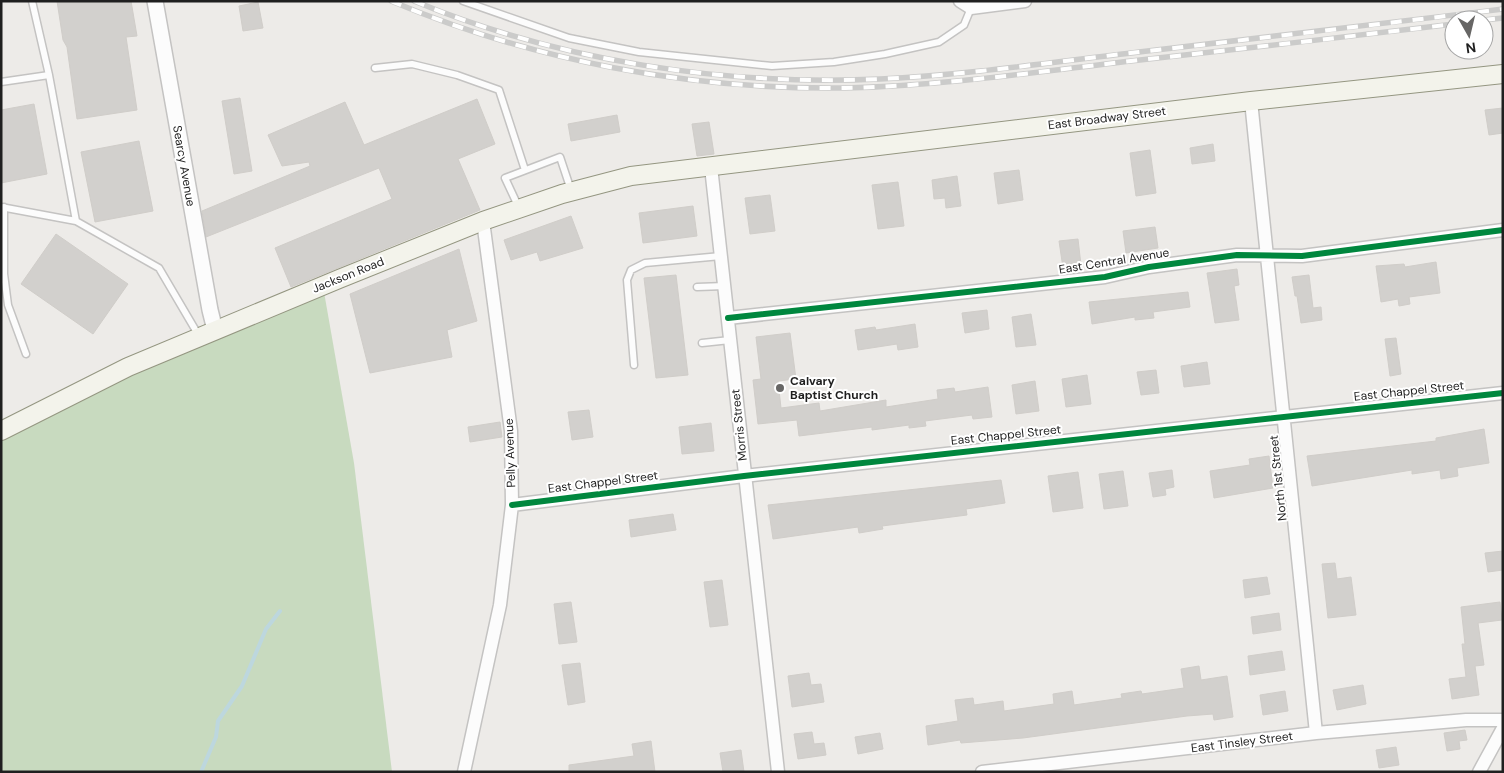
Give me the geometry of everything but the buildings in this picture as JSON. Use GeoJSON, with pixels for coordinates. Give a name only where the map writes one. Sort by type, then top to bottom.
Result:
{"type":"FeatureCollection","features":[{"type":"Feature","properties":{"kind":"main road","name":"East Broadway Street"},"geometry":{"type":"LineString","coordinates":[[711,167],[1251,101],[1503,74]]}},
{"type":"Feature","properties":{"kind":"main road","name":"Jackson Road"},"geometry":{"type":"LineString","coordinates":[[1,431],[128,366],[483,221],[571,192],[631,176],[711,167]]}},
{"type":"Feature","properties":{"kind":"street","name":"Searcy Avenue"},"geometry":{"type":"LineString","coordinates":[[155,1],[215,330]]}},
{"type":"Feature","properties":{"kind":"street"},"geometry":{"type":"LineString","coordinates":[[964,4],[1025,1]]}},
{"type":"Feature","properties":{"kind":"street","name":"North 1st Street"},"geometry":{"type":"LineString","coordinates":[[1251,101],[1316,733]]}},
{"type":"Feature","properties":{"kind":"street","name":"Morris Street"},"geometry":{"type":"LineString","coordinates":[[711,167],[778,772]]}},
{"type":"Feature","properties":{"kind":"street","name":"Pelly Avenue"},"geometry":{"type":"LineString","coordinates":[[464,772],[500,604],[512,504],[511,431],[483,221]]}},
{"type":"Feature","properties":{"kind":"street","name":"East Central Avenue"},"geometry":{"type":"LineString","coordinates":[[728,318],[1104,277],[1149,266],[1238,255],[1302,256],[1503,230]]}},
{"type":"Feature","properties":{"kind":"street","name":"East Chappel Street"},"geometry":{"type":"LineString","coordinates":[[512,504],[744,476],[1503,393]]}},
{"type":"Feature","properties":{"kind":"street","name":"East Tinsley Street"},"geometry":{"type":"LineString","coordinates":[[982,772],[1076,766],[1316,733],[1466,720],[1503,720]]}},
{"type":"Feature","properties":{"kind":"street"},"geometry":{"type":"LineString","coordinates":[[1478,772],[1503,728]]}},
{"type":"Feature","properties":{"kind":"lane"},"geometry":{"type":"LineString","coordinates":[[32,1],[49,75],[76,221]]}},
{"type":"Feature","properties":{"kind":"lane"},"geometry":{"type":"LineString","coordinates":[[463,1],[569,38],[639,52],[772,66],[885,54],[939,42],[964,25],[964,4]]}},
{"type":"Feature","properties":{"kind":"lane"},"geometry":{"type":"LineString","coordinates":[[375,68],[412,64],[457,75],[499,90],[526,170]]}},
{"type":"Feature","properties":{"kind":"lane"},"geometry":{"type":"LineString","coordinates":[[1,82],[49,75]]}},
{"type":"Feature","properties":{"kind":"lane"},"geometry":{"type":"LineString","coordinates":[[519,209],[504,178],[560,157],[571,192]]}},
{"type":"Feature","properties":{"kind":"lane"},"geometry":{"type":"LineString","coordinates":[[26,354],[8,305],[4,274],[3,207],[76,221],[160,268],[199,336]]}},
{"type":"Feature","properties":{"kind":"lane"},"geometry":{"type":"LineString","coordinates":[[634,365],[627,280],[631,270],[645,263],[721,256]]}},
{"type":"Feature","properties":{"kind":"lane"},"geometry":{"type":"LineString","coordinates":[[697,288],[724,286]]}},
{"type":"Feature","properties":{"kind":"lane"},"geometry":{"type":"LineString","coordinates":[[702,343],[730,340]]}},
{"type":"Feature","properties":{"kind":"green space"},"geometry":{"type":"Polygon","coordinates":[[[324,292],[354,463],[392,772],[1,772],[1,438],[13,424],[324,292]]]}},
{"type":"Feature","properties":{"kind":"waterway"},"geometry":{"type":"LineString","coordinates":[[201,772],[216,737],[218,721],[242,686],[266,629],[280,611]]}},
{"type":"Feature","properties":{"kind":"railway"},"geometry":{"type":"LineString","coordinates":[[391,1],[445,22],[500,40],[614,68],[729,84],[787,87],[881,87],[953,81],[1444,25]]}},
{"type":"Feature","properties":{"kind":"railway"},"geometry":{"type":"LineString","coordinates":[[414,1],[469,22],[584,54],[702,73],[821,80],[880,79],[978,71],[1503,9]]}},
{"type":"Feature","properties":{"kind":"railway"},"geometry":{"type":"LineString","coordinates":[[1494,19],[1503,18]]}},
{"type":"Feature","properties":{"kind":"cycle path"},"geometry":{"type":"LineString","coordinates":[[728,318],[1105,277],[1149,267],[1237,255],[1302,256],[1503,230]]}},
{"type":"Feature","properties":{"kind":"cycle path"},"geometry":{"type":"LineString","coordinates":[[512,505],[744,476],[1503,393]]}},
{"type":"Feature","properties":{"kind":"place","name":"Calvary Baptist Church"},"geometry":{"type":"Point","coordinates":[780,388]}}]}
